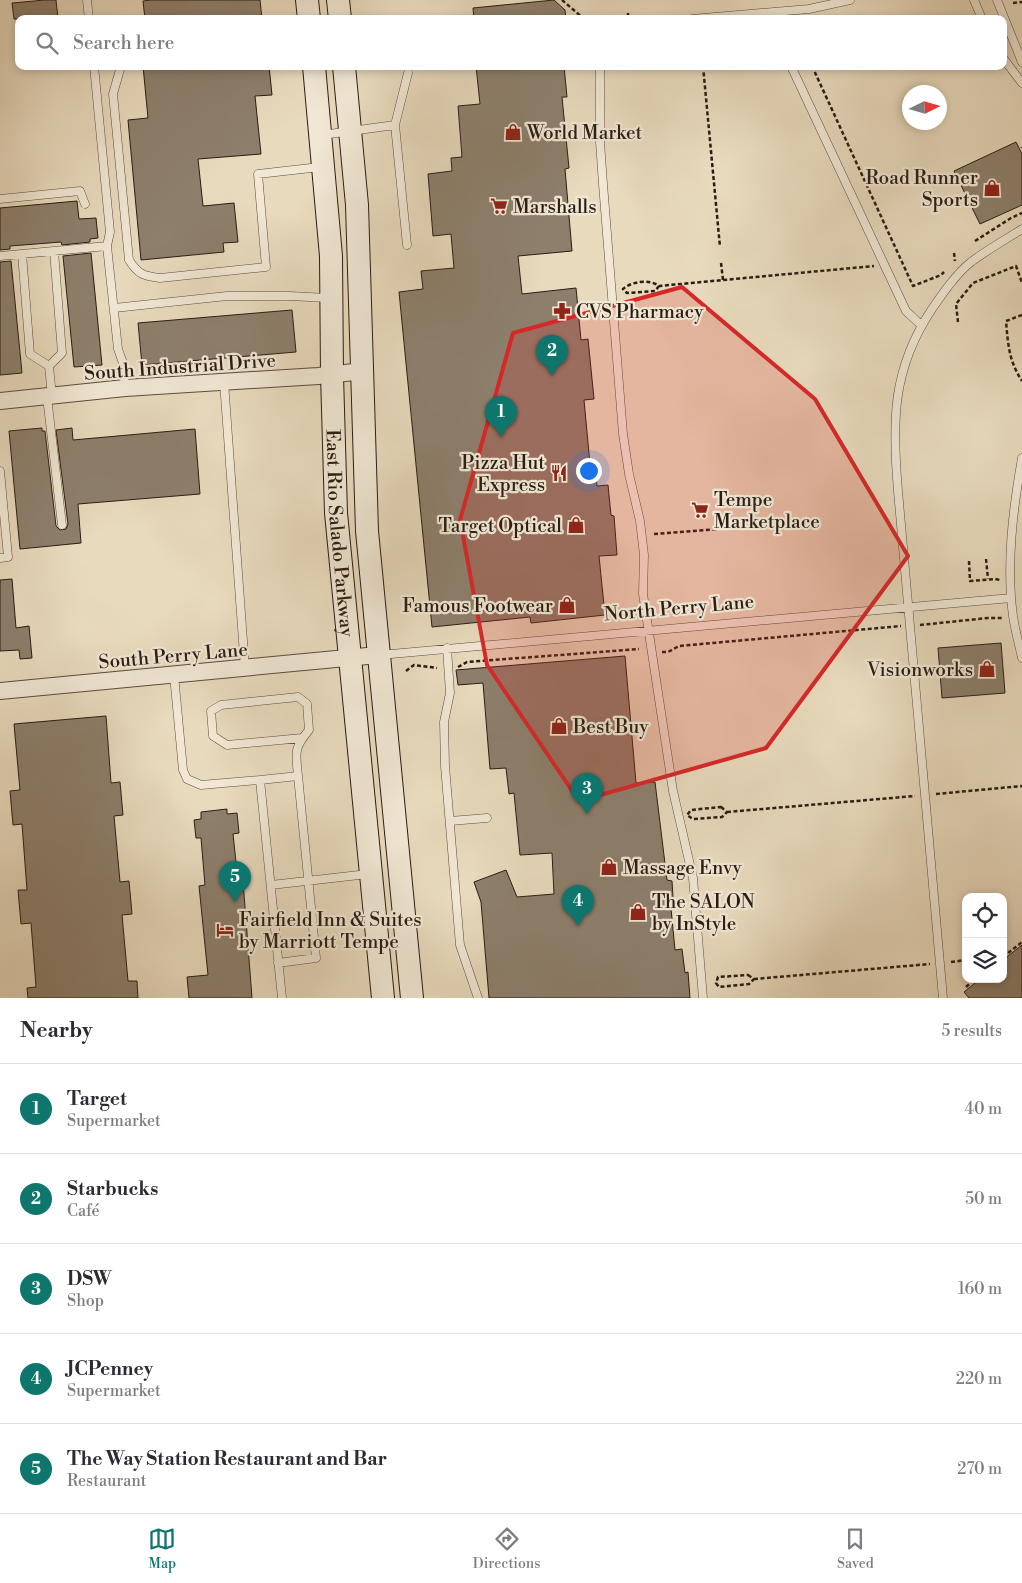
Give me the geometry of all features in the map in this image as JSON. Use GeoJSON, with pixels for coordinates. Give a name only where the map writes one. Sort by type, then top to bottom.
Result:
{"type":"FeatureCollection","features":[{"type":"Feature","properties":{"kind":"main road"},"geometry":{"type":"LineString","coordinates":[[307,0],[309,15]]}},
{"type":"Feature","properties":{"kind":"main road"},"geometry":{"type":"LineString","coordinates":[[338,0],[340,15]]}},
{"type":"Feature","properties":{"kind":"main road","name":"East Rio Salado Parkway"},"geometry":{"type":"LineString","coordinates":[[314,70],[332,256],[332,374],[336,513],[383,998]]}},
{"type":"Feature","properties":{"kind":"main road","name":"East Rio Salado Parkway"},"geometry":{"type":"LineString","coordinates":[[344,70],[357,205],[367,531],[412,998]]}},
{"type":"Feature","properties":{"kind":"street","name":"South Industrial Drive"},"geometry":{"type":"LineString","coordinates":[[0,401],[126,388],[363,371]]}},
{"type":"Feature","properties":{"kind":"street","name":"North Perry Lane"},"geometry":{"type":"LineString","coordinates":[[350,658],[378,655]]}},
{"type":"Feature","properties":{"kind":"street","name":"South Perry Lane"},"geometry":{"type":"LineString","coordinates":[[0,691],[350,658]]}},
{"type":"Feature","properties":{"kind":"lane"},"geometry":{"type":"LineString","coordinates":[[87,0],[89,15]]}},
{"type":"Feature","properties":{"kind":"lane"},"geometry":{"type":"LineString","coordinates":[[776,15],[850,0]]}},
{"type":"Feature","properties":{"kind":"lane"},"geometry":{"type":"LineString","coordinates":[[974,0],[980,15]]}},
{"type":"Feature","properties":{"kind":"lane"},"geometry":{"type":"LineString","coordinates":[[998,0],[1004,15]]}},
{"type":"Feature","properties":{"kind":"lane"},"geometry":{"type":"LineString","coordinates":[[1007,23],[1022,62]]}},
{"type":"Feature","properties":{"kind":"lane"},"geometry":{"type":"LineString","coordinates":[[1007,63],[1022,83]]}},
{"type":"Feature","properties":{"kind":"lane"},"geometry":{"type":"LineString","coordinates":[[94,70],[110,232],[107,246],[118,349],[123,363],[126,388]]}},
{"type":"Feature","properties":{"kind":"lane"},"geometry":{"type":"LineString","coordinates":[[121,70],[113,94],[129,260],[136,272],[160,278],[266,267],[258,174],[324,167]]}},
{"type":"Feature","properties":{"kind":"lane"},"geometry":{"type":"LineString","coordinates":[[600,70],[600,142],[623,434],[642,535],[644,555],[643,594],[650,630],[673,791],[693,878],[703,998]]}},
{"type":"Feature","properties":{"kind":"lane"},"geometry":{"type":"LineString","coordinates":[[793,70],[906,311],[921,325]]}},
{"type":"Feature","properties":{"kind":"lane"},"geometry":{"type":"LineString","coordinates":[[407,244],[395,125],[408,73]]}},
{"type":"Feature","properties":{"kind":"lane"},"geometry":{"type":"LineString","coordinates":[[321,135],[395,125]]}},
{"type":"Feature","properties":{"kind":"lane"},"geometry":{"type":"LineString","coordinates":[[0,199],[80,191],[85,204]]}},
{"type":"Feature","properties":{"kind":"lane"},"geometry":{"type":"LineString","coordinates":[[943,998],[894,450],[895,410],[902,370],[910,349],[921,325],[942,294],[970,263],[1022,229]]}},
{"type":"Feature","properties":{"kind":"lane"},"geometry":{"type":"LineString","coordinates":[[0,256],[107,246]]}},
{"type":"Feature","properties":{"kind":"lane"},"geometry":{"type":"LineString","coordinates":[[54,251],[62,353],[49,366],[50,397],[62,525]]}},
{"type":"Feature","properties":{"kind":"lane"},"geometry":{"type":"LineString","coordinates":[[22,254],[30,354],[49,366]]}},
{"type":"Feature","properties":{"kind":"lane"},"geometry":{"type":"LineString","coordinates":[[114,308],[227,296],[332,298]]}},
{"type":"Feature","properties":{"kind":"lane"},"geometry":{"type":"LineString","coordinates":[[224,382],[245,668]]}},
{"type":"Feature","properties":{"kind":"lane"},"geometry":{"type":"LineString","coordinates":[[1022,458],[1013,518],[1011,598],[1022,658]]}},
{"type":"Feature","properties":{"kind":"lane"},"geometry":{"type":"LineString","coordinates":[[0,471],[8,557],[0,558]]}},
{"type":"Feature","properties":{"kind":"lane","name":"North Perry Lane"},"geometry":{"type":"LineString","coordinates":[[378,655],[1011,598]]}},
{"type":"Feature","properties":{"kind":"lane"},"geometry":{"type":"LineString","coordinates":[[447,648],[450,693],[444,722],[460,945],[478,998]]}},
{"type":"Feature","properties":{"kind":"lane"},"geometry":{"type":"LineString","coordinates":[[174,675],[182,770],[186,779],[201,785],[298,776]]}},
{"type":"Feature","properties":{"kind":"lane"},"geometry":{"type":"LineString","coordinates":[[278,963],[316,958],[296,751],[302,738],[309,730],[307,704],[298,697],[221,705],[212,711],[213,736],[226,744],[302,738]]}},
{"type":"Feature","properties":{"kind":"lane"},"geometry":{"type":"LineString","coordinates":[[260,780],[282,998]]}},
{"type":"Feature","properties":{"kind":"lane"},"geometry":{"type":"LineString","coordinates":[[450,821],[487,818]]}},
{"type":"Feature","properties":{"kind":"lane"},"geometry":{"type":"LineString","coordinates":[[271,885],[371,874]]}},
{"type":"Feature","properties":{"kind":"path"},"geometry":{"type":"LineString","coordinates":[[562,0],[580,15]]}},
{"type":"Feature","properties":{"kind":"path"},"geometry":{"type":"LineString","coordinates":[[1013,3],[1022,2]]}},
{"type":"Feature","properties":{"kind":"path"},"geometry":{"type":"LineString","coordinates":[[703,70],[720,246]]}},
{"type":"Feature","properties":{"kind":"path"},"geometry":{"type":"LineString","coordinates":[[814,70],[913,286],[942,275],[948,269]]}},
{"type":"Feature","properties":{"kind":"path"},"geometry":{"type":"LineString","coordinates":[[975,242],[1022,212]]}},
{"type":"Feature","properties":{"kind":"path"},"geometry":{"type":"LineString","coordinates":[[954,253],[955,262]]}},
{"type":"Feature","properties":{"kind":"path"},"geometry":{"type":"LineString","coordinates":[[896,265],[902,262]]}},
{"type":"Feature","properties":{"kind":"path"},"geometry":{"type":"LineString","coordinates":[[721,263],[723,280]]}},
{"type":"Feature","properties":{"kind":"path"},"geometry":{"type":"LineString","coordinates":[[659,286],[655,291],[628,293],[623,289],[629,284],[653,281],[659,286],[875,266]]}},
{"type":"Feature","properties":{"kind":"path"},"geometry":{"type":"LineString","coordinates":[[958,322],[956,304],[973,283],[1016,266],[1022,283]]}},
{"type":"Feature","properties":{"kind":"path"},"geometry":{"type":"LineString","coordinates":[[1022,315],[1006,321],[1008,349],[1013,366],[1022,381]]}},
{"type":"Feature","properties":{"kind":"path"},"geometry":{"type":"LineString","coordinates":[[654,534],[718,529]]}},
{"type":"Feature","properties":{"kind":"path"},"geometry":{"type":"LineString","coordinates":[[986,559],[988,579]]}},
{"type":"Feature","properties":{"kind":"path"},"geometry":{"type":"LineString","coordinates":[[969,560],[970,581],[1000,580]]}},
{"type":"Feature","properties":{"kind":"path"},"geometry":{"type":"LineString","coordinates":[[920,625],[1004,618]]}},
{"type":"Feature","properties":{"kind":"path"},"geometry":{"type":"LineString","coordinates":[[662,652],[668,652],[679,646],[901,626]]}},
{"type":"Feature","properties":{"kind":"path"},"geometry":{"type":"LineString","coordinates":[[454,667],[468,662],[639,648]]}},
{"type":"Feature","properties":{"kind":"path"},"geometry":{"type":"LineString","coordinates":[[406,671],[414,665],[439,668]]}},
{"type":"Feature","properties":{"kind":"path"},"geometry":{"type":"LineString","coordinates":[[934,794],[1022,786]]}},
{"type":"Feature","properties":{"kind":"path"},"geometry":{"type":"LineString","coordinates":[[727,812],[722,817],[693,819],[687,815],[691,810],[721,808],[727,812],[916,796]]}},
{"type":"Feature","properties":{"kind":"path"},"geometry":{"type":"LineString","coordinates":[[1007,954],[1022,942]]}},
{"type":"Feature","properties":{"kind":"path"},"geometry":{"type":"LineString","coordinates":[[949,962],[962,960]]}},
{"type":"Feature","properties":{"kind":"path"},"geometry":{"type":"LineString","coordinates":[[754,979],[749,984],[719,987],[716,983],[718,977],[748,975],[754,979],[930,964]]}},
{"type":"Feature","properties":{"kind":"path"},"geometry":{"type":"LineString","coordinates":[[966,987],[971,983]]}},
{"type":"Feature","properties":{"kind":"highlighted area"},"geometry":{"type":"Polygon","coordinates":[[[682,287],[815,399],[908,556],[766,748],[579,801],[487,665],[460,520],[513,333],[682,287]]]}},
{"type":"Feature","properties":{"kind":"building"},"geometry":{"type":"Polygon","coordinates":[[[56,0],[58,15],[15,15],[14,19],[12,3],[56,0]]]}},
{"type":"Feature","properties":{"kind":"building"},"geometry":{"type":"Polygon","coordinates":[[[260,0],[262,15],[145,15],[143,1],[260,0]]]}},
{"type":"Feature","properties":{"kind":"building"},"geometry":{"type":"Polygon","coordinates":[[[554,0],[565,10],[566,15],[474,15],[473,8],[554,0]]]}},
{"type":"Feature","properties":{"kind":"building"},"geometry":{"type":"Polygon","coordinates":[[[143,70],[269,70],[272,95],[255,96],[261,154],[198,159],[203,206],[234,203],[238,242],[223,243],[224,252],[141,260],[128,120],[148,118],[143,70]]]}},
{"type":"Feature","properties":{"kind":"building"},"geometry":{"type":"Polygon","coordinates":[[[476,70],[564,70],[567,97],[562,97],[569,168],[565,169],[572,251],[518,256],[522,294],[576,288],[581,340],[588,339],[594,399],[584,400],[591,475],[596,474],[597,486],[608,485],[611,515],[614,516],[617,555],[599,556],[605,615],[531,623],[530,617],[432,627],[399,292],[423,289],[421,271],[454,268],[451,234],[433,236],[428,174],[452,171],[451,158],[462,157],[458,106],[480,104],[476,70]]]}},
{"type":"Feature","properties":{"kind":"building","name":"Road Runner Sports"},"geometry":{"type":"Polygon","coordinates":[[[1016,142],[1022,154],[1022,205],[980,224],[954,171],[1016,142]]]}},
{"type":"Feature","properties":{"kind":"building"},"geometry":{"type":"Polygon","coordinates":[[[77,201],[79,219],[96,218],[98,238],[90,239],[90,242],[62,245],[61,242],[10,246],[10,249],[0,250],[0,208],[77,201]]]}},
{"type":"Feature","properties":{"kind":"building"},"geometry":{"type":"Polygon","coordinates":[[[91,253],[102,365],[74,367],[63,256],[91,253]]]}},
{"type":"Feature","properties":{"kind":"building"},"geometry":{"type":"Polygon","coordinates":[[[11,261],[22,373],[0,375],[0,262],[11,261]]]}},
{"type":"Feature","properties":{"kind":"building"},"geometry":{"type":"Polygon","coordinates":[[[292,310],[296,352],[142,365],[138,323],[292,310]]]}},
{"type":"Feature","properties":{"kind":"building"},"geometry":{"type":"Polygon","coordinates":[[[42,428],[42,431],[45,431],[56,526],[60,530],[66,529],[68,524],[56,430],[72,428],[73,440],[195,429],[200,494],[78,504],[81,543],[20,549],[9,431],[42,428]]]}},
{"type":"Feature","properties":{"kind":"building"},"geometry":{"type":"Polygon","coordinates":[[[12,579],[16,628],[29,626],[32,658],[20,659],[19,650],[0,651],[0,580],[12,579]]]}},
{"type":"Feature","properties":{"kind":"building"},"geometry":{"type":"Polygon","coordinates":[[[1001,643],[1005,693],[942,698],[938,648],[1001,643]]]}},
{"type":"Feature","properties":{"kind":"building"},"geometry":{"type":"Polygon","coordinates":[[[625,656],[636,783],[655,782],[667,880],[672,881],[673,897],[670,898],[675,950],[682,949],[685,973],[688,972],[690,998],[489,998],[481,902],[474,882],[506,870],[517,897],[554,894],[552,853],[520,855],[514,793],[509,794],[506,768],[490,769],[483,683],[458,685],[456,670],[625,656]]]}},
{"type":"Feature","properties":{"kind":"building"},"geometry":{"type":"Polygon","coordinates":[[[106,716],[111,783],[120,782],[123,815],[114,816],[120,882],[129,881],[132,914],[122,915],[128,981],[137,981],[138,998],[28,998],[27,988],[36,987],[31,923],[21,924],[18,890],[27,890],[22,824],[13,825],[10,791],[20,790],[14,724],[106,716]]]}},
{"type":"Feature","properties":{"kind":"building","name":"Fairfield Inn & Suites by Marriott Tempe"},"geometry":{"type":"Polygon","coordinates":[[[227,809],[227,814],[237,813],[239,833],[233,834],[238,881],[243,881],[252,998],[189,998],[187,977],[208,975],[199,886],[205,885],[201,838],[196,838],[194,820],[201,819],[201,812],[227,809]]]}},
{"type":"Feature","properties":{"kind":"building"},"geometry":{"type":"Polygon","coordinates":[[[1022,945],[1022,998],[969,998],[964,992],[975,983],[1007,983],[1007,957],[1022,945]]]}},
{"type":"Feature","properties":{"kind":"place","name":"World Market"},"geometry":{"type":"Point","coordinates":[513,132]}},
{"type":"Feature","properties":{"kind":"place","name":"Road Runner Sports"},"geometry":{"type":"Point","coordinates":[992,188]}},
{"type":"Feature","properties":{"kind":"place","name":"Marshalls"},"geometry":{"type":"Point","coordinates":[499,206]}},
{"type":"Feature","properties":{"kind":"place","name":"CVS Pharmacy"},"geometry":{"type":"Point","coordinates":[562,311]}},
{"type":"Feature","properties":{"kind":"place","name":"Starbucks"},"geometry":{"type":"Point","coordinates":[552,376]}},
{"type":"Feature","properties":{"kind":"place","name":"Target"},"geometry":{"type":"Point","coordinates":[501,437]}},
{"type":"Feature","properties":{"kind":"place","name":"Pizza Hut Express"},"geometry":{"type":"Point","coordinates":[559,473]}},
{"type":"Feature","properties":{"kind":"place","name":"Tempe Marketplace"},"geometry":{"type":"Point","coordinates":[700,510]}},
{"type":"Feature","properties":{"kind":"place","name":"Target Optical"},"geometry":{"type":"Point","coordinates":[576,525]}},
{"type":"Feature","properties":{"kind":"place","name":"Famous Footwear"},"geometry":{"type":"Point","coordinates":[567,605]}},
{"type":"Feature","properties":{"kind":"place","name":"Visionworks"},"geometry":{"type":"Point","coordinates":[987,669]}},
{"type":"Feature","properties":{"kind":"place","name":"Best Buy"},"geometry":{"type":"Point","coordinates":[559,726]}},
{"type":"Feature","properties":{"kind":"place","name":"DSW"},"geometry":{"type":"Point","coordinates":[587,814]}},
{"type":"Feature","properties":{"kind":"place","name":"Massage Envy"},"geometry":{"type":"Point","coordinates":[609,867]}},
{"type":"Feature","properties":{"kind":"place","name":"The Way Station Restaurant and Bar"},"geometry":{"type":"Point","coordinates":[235,902]}},
{"type":"Feature","properties":{"kind":"place","name":"The SALON by InStyle"},"geometry":{"type":"Point","coordinates":[638,912]}},
{"type":"Feature","properties":{"kind":"place","name":"JCPenney"},"geometry":{"type":"Point","coordinates":[578,926]}},
{"type":"Feature","properties":{"kind":"place","name":"Fairfield Inn & Suites by Marriott Tempe"},"geometry":{"type":"Point","coordinates":[225,930]}}]}
